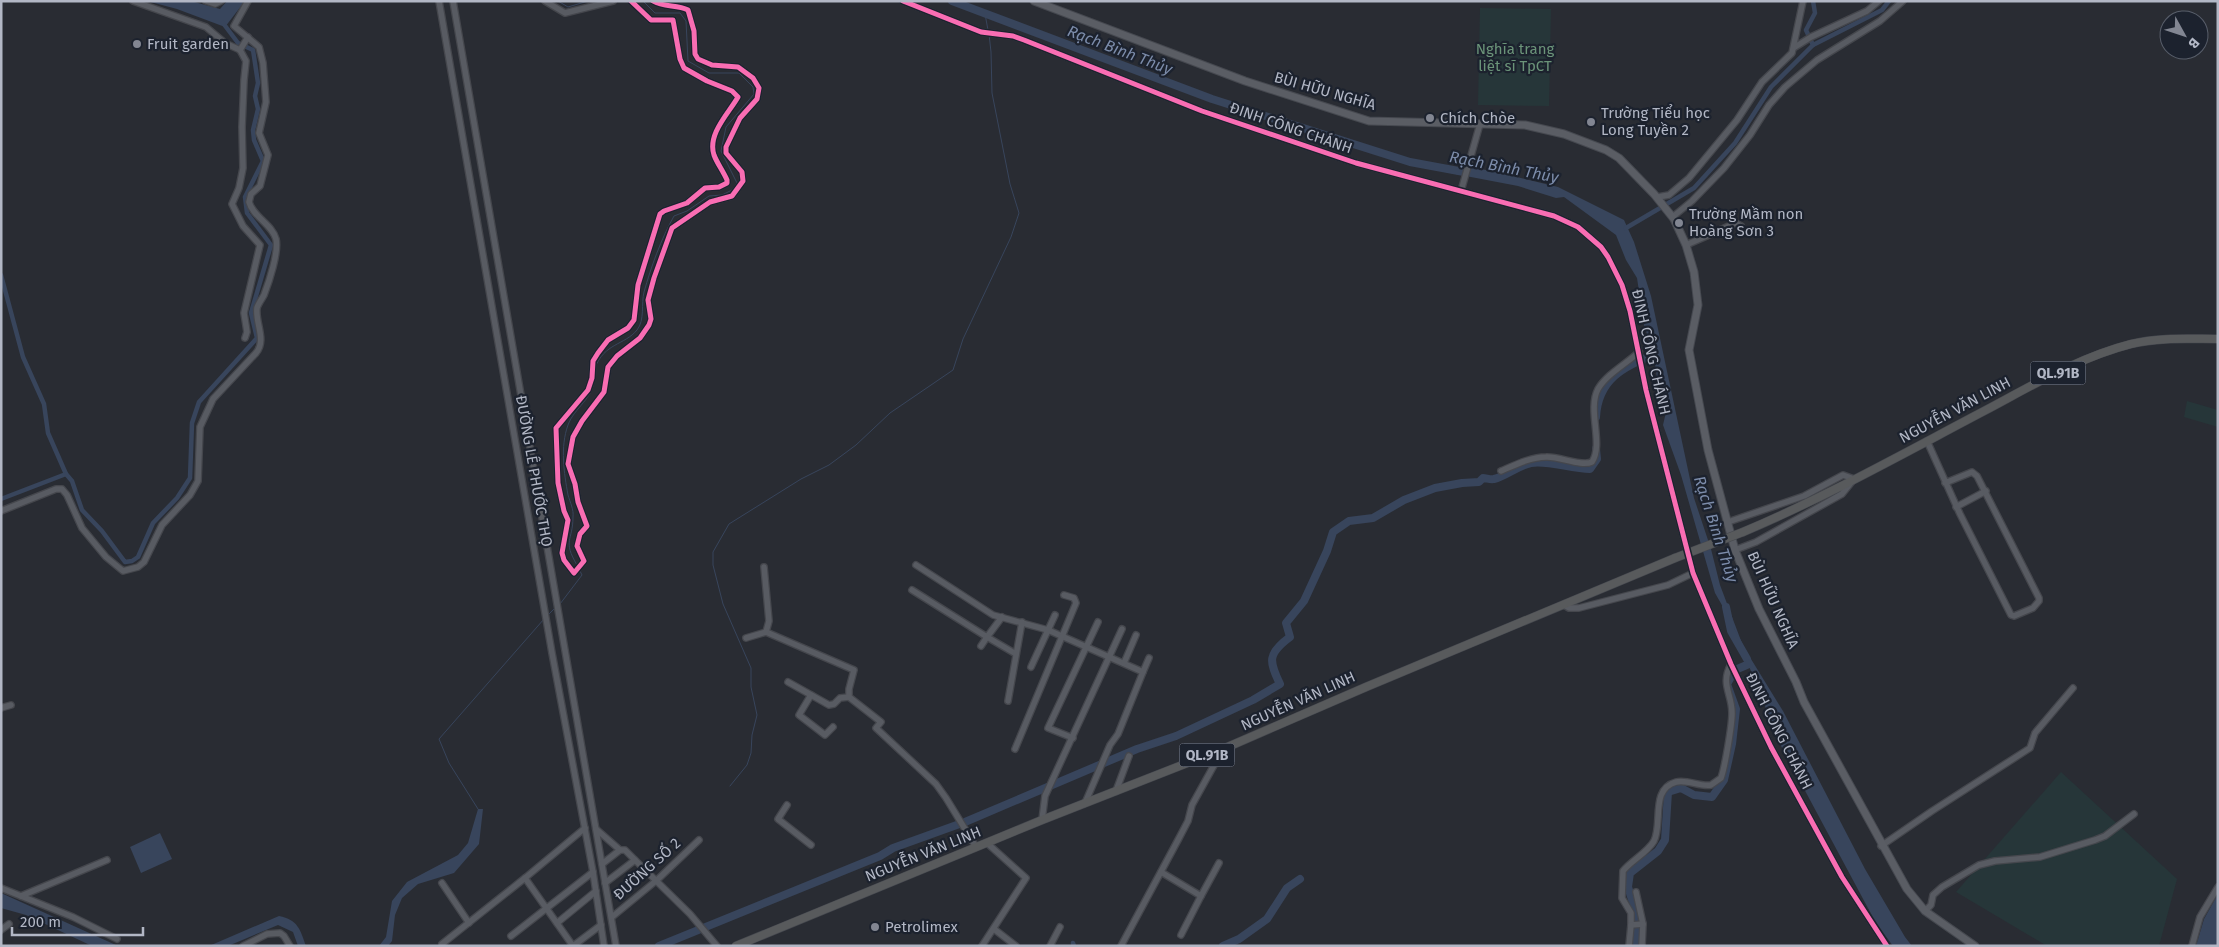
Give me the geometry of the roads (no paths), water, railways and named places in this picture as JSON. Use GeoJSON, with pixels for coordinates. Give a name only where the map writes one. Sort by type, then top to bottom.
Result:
{"type":"FeatureCollection","features":[{"type":"Feature","properties":{"kind":"highway","name":"NGUYỄN VĂN LINH"},"geometry":{"type":"LineString","coordinates":[[736,946],[987,842],[1223,749],[1675,558],[1743,532],[1854,479],[2044,379],[2093,356],[2132,344],[2172,338],[2218,339]]}},
{"type":"Feature","properties":{"kind":"main road","name":"BÙI HỮU NGHĨA"},"geometry":{"type":"LineString","coordinates":[[1034,1],[1244,81],[1369,121],[1540,127],[1606,150],[1619,158],[1656,196],[1672,217],[1686,245],[1694,272],[1698,306],[1689,350],[1705,438],[1735,550],[1758,609],[1796,682],[1804,702],[1881,846],[1907,889],[1925,911],[1975,946]]}},
{"type":"Feature","properties":{"kind":"street"},"geometry":{"type":"LineString","coordinates":[[133,1],[206,28],[225,43],[241,48]]}},
{"type":"Feature","properties":{"kind":"street"},"geometry":{"type":"LineString","coordinates":[[206,1],[215,4],[221,1]]}},
{"type":"Feature","properties":{"kind":"street"},"geometry":{"type":"LineString","coordinates":[[1,511],[56,489],[62,489],[67,495],[82,528],[106,558],[123,571],[138,568],[144,562],[162,525],[190,495],[198,481],[200,427],[208,407],[213,399],[258,350],[260,329],[257,309],[267,285],[276,246],[273,232],[252,210],[249,202],[252,194],[260,186],[268,153],[260,133],[266,102],[263,62],[259,47],[234,26],[248,1]]}},
{"type":"Feature","properties":{"kind":"street","name":"ĐƯỜNG LÊ PHƯỚC THỌ"},"geometry":{"type":"LineString","coordinates":[[439,1],[552,653],[593,872],[604,946]]}},
{"type":"Feature","properties":{"kind":"street","name":"ĐƯỜNG LÊ PHƯỚC THỌ"},"geometry":{"type":"LineString","coordinates":[[453,1],[616,946]]}},
{"type":"Feature","properties":{"kind":"street"},"geometry":{"type":"LineString","coordinates":[[545,1],[565,13],[613,1]]}},
{"type":"Feature","properties":{"kind":"street"},"geometry":{"type":"LineString","coordinates":[[631,1],[651,20],[673,20],[680,59],[686,70],[732,91],[738,97],[718,130],[713,147],[715,157],[727,183],[719,187],[705,188],[687,203],[660,214],[636,293],[634,320],[628,328],[608,340],[598,353],[593,362],[592,378],[588,390],[556,428],[558,484],[568,520],[562,553],[574,573],[584,561],[577,550],[577,542],[580,534],[587,526],[578,502],[575,484],[568,464],[573,437],[582,421],[604,392],[608,367],[617,356],[640,338],[649,325],[648,300],[672,228],[687,220],[704,206],[732,196],[740,188],[743,181],[742,172],[726,153],[726,147],[740,118],[759,95],[759,88],[753,78],[738,67],[712,65],[698,59],[695,54],[694,31],[688,10],[683,7],[661,5],[653,1]]}},
{"type":"Feature","properties":{"kind":"street","name":"ĐINH CÔNG CHÁNH"},"geometry":{"type":"LineString","coordinates":[[903,1],[989,34],[1013,36],[1196,108],[1356,163],[1554,216],[1578,227],[1601,247],[1622,285],[1693,573],[1770,747],[1842,877],[1887,946]]}},
{"type":"Feature","properties":{"kind":"street"},"geometry":{"type":"LineString","coordinates":[[1795,47],[1796,30],[1803,8],[1803,1]]}},
{"type":"Feature","properties":{"kind":"street"},"geometry":{"type":"LineString","coordinates":[[1656,196],[1658,198],[1666,196],[1683,184],[1737,120],[1762,82],[1789,56],[1795,47],[1867,11],[1879,1]]}},
{"type":"Feature","properties":{"kind":"street"},"geometry":{"type":"LineString","coordinates":[[1672,217],[1692,201],[1724,168],[1784,87],[1817,60],[1880,21],[1903,1]]}},
{"type":"Feature","properties":{"kind":"street"},"geometry":{"type":"LineString","coordinates":[[241,48],[248,38]]}},
{"type":"Feature","properties":{"kind":"street"},"geometry":{"type":"LineString","coordinates":[[241,48],[246,61],[242,127],[243,168],[241,181],[232,204],[244,226],[260,245],[244,314],[247,332],[245,338]]}},
{"type":"Feature","properties":{"kind":"street"},"geometry":{"type":"LineString","coordinates":[[1461,191],[1472,158],[1480,124]]}},
{"type":"Feature","properties":{"kind":"street"},"geometry":{"type":"LineString","coordinates":[[471,185],[484,182]]}},
{"type":"Feature","properties":{"kind":"street"},"geometry":{"type":"LineString","coordinates":[[1686,245],[1736,223],[1741,226]]}},
{"type":"Feature","properties":{"kind":"street"},"geometry":{"type":"LineString","coordinates":[[1501,471],[1543,457],[1560,458],[1583,464],[1592,462],[1596,451],[1594,407],[1597,392],[1606,380],[1639,353]]}},
{"type":"Feature","properties":{"kind":"street"},"geometry":{"type":"LineString","coordinates":[[1927,441],[1956,507],[2011,615],[2014,616],[2033,608],[2039,601],[2039,598],[1977,476],[1972,472],[1946,482]]}},
{"type":"Feature","properties":{"kind":"street"},"geometry":{"type":"LineString","coordinates":[[1728,522],[1804,496],[1842,475],[1854,479],[1842,494],[1756,542],[1735,550]]}},
{"type":"Feature","properties":{"kind":"street"},"geometry":{"type":"LineString","coordinates":[[1956,507],[1986,491]]}},
{"type":"Feature","properties":{"kind":"street"},"geometry":{"type":"LineString","coordinates":[[534,545],[546,542]]}},
{"type":"Feature","properties":{"kind":"street"},"geometry":{"type":"LineString","coordinates":[[916,565],[989,613],[1048,630],[1143,672]]}},
{"type":"Feature","properties":{"kind":"street"},"geometry":{"type":"LineString","coordinates":[[764,567],[769,621],[766,632]]}},
{"type":"Feature","properties":{"kind":"street"},"geometry":{"type":"LineString","coordinates":[[1564,605],[1569,608],[1579,608],[1668,585],[1693,573]]}},
{"type":"Feature","properties":{"kind":"street"},"geometry":{"type":"LineString","coordinates":[[912,590],[1016,654]]}},
{"type":"Feature","properties":{"kind":"street"},"geometry":{"type":"LineString","coordinates":[[1015,749],[1076,601],[1064,595]]}},
{"type":"Feature","properties":{"kind":"street"},"geometry":{"type":"LineString","coordinates":[[1031,666],[1054,615]]}},
{"type":"Feature","properties":{"kind":"street"},"geometry":{"type":"LineString","coordinates":[[982,646],[1002,617]]}},
{"type":"Feature","properties":{"kind":"street"},"geometry":{"type":"LineString","coordinates":[[1008,701],[1022,622]]}},
{"type":"Feature","properties":{"kind":"street"},"geometry":{"type":"LineString","coordinates":[[1073,738],[1048,728],[1098,622]]}},
{"type":"Feature","properties":{"kind":"street"},"geometry":{"type":"LineString","coordinates":[[1042,820],[1045,796],[1122,629]]}},
{"type":"Feature","properties":{"kind":"street"},"geometry":{"type":"LineString","coordinates":[[746,638],[766,632],[851,668],[854,670],[849,688],[849,697]]}},
{"type":"Feature","properties":{"kind":"street"},"geometry":{"type":"LineString","coordinates":[[1124,663],[1136,635]]}},
{"type":"Feature","properties":{"kind":"street"},"geometry":{"type":"LineString","coordinates":[[1085,803],[1110,745],[1118,734],[1149,658]]}},
{"type":"Feature","properties":{"kind":"street"},"geometry":{"type":"LineString","coordinates":[[1629,946],[1632,925],[1631,913],[1622,898],[1623,871],[1653,842],[1661,795],[1675,782],[1711,785],[1718,781],[1723,773],[1732,716],[1726,676],[1734,669]]}},
{"type":"Feature","properties":{"kind":"street"},"geometry":{"type":"LineString","coordinates":[[788,682],[830,705],[840,698],[849,697],[881,722],[876,728],[936,784],[976,847]]}},
{"type":"Feature","properties":{"kind":"street"},"geometry":{"type":"LineString","coordinates":[[1881,846],[2030,748],[2035,734],[2073,688]]}},
{"type":"Feature","properties":{"kind":"street"},"geometry":{"type":"LineString","coordinates":[[811,695],[800,715],[824,735],[833,727]]}},
{"type":"Feature","properties":{"kind":"street"},"geometry":{"type":"LineString","coordinates":[[1,708],[11,704]]}},
{"type":"Feature","properties":{"kind":"street"},"geometry":{"type":"LineString","coordinates":[[1120,946],[1188,821],[1188,813],[1192,804],[1223,749]]}},
{"type":"Feature","properties":{"kind":"street"},"geometry":{"type":"LineString","coordinates":[[1116,791],[1129,756]]}},
{"type":"Feature","properties":{"kind":"street"},"geometry":{"type":"LineString","coordinates":[[581,804],[592,803]]}},
{"type":"Feature","properties":{"kind":"street"},"geometry":{"type":"LineString","coordinates":[[787,805],[778,819],[811,845]]}},
{"type":"Feature","properties":{"kind":"street"},"geometry":{"type":"LineString","coordinates":[[1925,911],[1931,905],[1933,895],[1942,887],[1979,865],[1995,861],[2024,860],[2040,857],[2095,840],[2105,836],[2134,814]]}},
{"type":"Feature","properties":{"kind":"street"},"geometry":{"type":"LineString","coordinates":[[442,944],[585,828]]}},
{"type":"Feature","properties":{"kind":"street"},"geometry":{"type":"LineString","coordinates":[[596,830],[620,850],[625,850],[657,880],[717,946]]}},
{"type":"Feature","properties":{"kind":"street","name":"ĐƯỜNG SỐ 2"},"geometry":{"type":"LineString","coordinates":[[612,917],[657,880],[700,840]]}},
{"type":"Feature","properties":{"kind":"street"},"geometry":{"type":"LineString","coordinates":[[982,946],[1026,878],[987,842]]}},
{"type":"Feature","properties":{"kind":"street"},"geometry":{"type":"LineString","coordinates":[[602,864],[620,850]]}},
{"type":"Feature","properties":{"kind":"street"},"geometry":{"type":"LineString","coordinates":[[21,896],[107,860]]}},
{"type":"Feature","properties":{"kind":"street"},"geometry":{"type":"LineString","coordinates":[[605,883],[635,860]]}},
{"type":"Feature","properties":{"kind":"street"},"geometry":{"type":"LineString","coordinates":[[1181,935],[1219,863]]}},
{"type":"Feature","properties":{"kind":"street"},"geometry":{"type":"LineString","coordinates":[[511,936],[593,872]]}},
{"type":"Feature","properties":{"kind":"street"},"geometry":{"type":"LineString","coordinates":[[1161,872],[1201,896]]}},
{"type":"Feature","properties":{"kind":"street"},"geometry":{"type":"LineString","coordinates":[[525,878],[573,946],[601,925]]}},
{"type":"Feature","properties":{"kind":"street"},"geometry":{"type":"LineString","coordinates":[[442,883],[469,923]]}},
{"type":"Feature","properties":{"kind":"street"},"geometry":{"type":"LineString","coordinates":[[2192,946],[2200,917],[2218,887]]}},
{"type":"Feature","properties":{"kind":"street"},"geometry":{"type":"LineString","coordinates":[[1,888],[73,917],[117,939]]}},
{"type":"Feature","properties":{"kind":"street"},"geometry":{"type":"LineString","coordinates":[[557,923],[596,892]]}},
{"type":"Feature","properties":{"kind":"street"},"geometry":{"type":"LineString","coordinates":[[1636,892],[1642,924],[1642,946]]}},
{"type":"Feature","properties":{"kind":"street"},"geometry":{"type":"LineString","coordinates":[[1,930],[9,924]]}},
{"type":"Feature","properties":{"kind":"street"},"geometry":{"type":"LineString","coordinates":[[1632,925],[1642,924]]}},
{"type":"Feature","properties":{"kind":"street"},"geometry":{"type":"LineString","coordinates":[[1050,946],[1060,927]]}},
{"type":"Feature","properties":{"kind":"street"},"geometry":{"type":"LineString","coordinates":[[994,930],[1016,946]]}},
{"type":"Feature","properties":{"kind":"street"},"geometry":{"type":"LineString","coordinates":[[243,946],[267,934],[280,933],[290,946]]}},
{"type":"Feature","properties":{"kind":"water"},"geometry":{"type":"Polygon","coordinates":[[[147,1],[191,1],[220,9],[227,1],[245,1],[225,27],[177,9],[147,1]]]}},
{"type":"Feature","properties":{"kind":"water","name":"Rạch Bình Thủy"},"geometry":{"type":"Polygon","coordinates":[[[1462,166],[1492,171],[1558,187],[1624,220],[1634,242],[1651,296],[1694,498],[1711,549],[1720,585],[1743,646],[1783,711],[1865,869],[1912,946],[1893,946],[1876,923],[1780,744],[1731,621],[1715,593],[1681,475],[1663,425],[1666,412],[1659,393],[1654,356],[1644,325],[1637,278],[1626,260],[1616,235],[1564,197],[1556,198],[1518,186],[1450,173],[1462,166]]]}},
{"type":"Feature","properties":{"kind":"water"},"geometry":{"type":"Polygon","coordinates":[[[478,809],[483,809],[479,844],[454,873],[418,884],[402,898],[395,915],[392,941],[388,946],[379,946],[386,937],[392,901],[407,882],[458,855],[468,843],[478,809]]]}},
{"type":"Feature","properties":{"kind":"water"},"geometry":{"type":"Polygon","coordinates":[[[160,833],[172,859],[141,873],[130,847],[160,833]]]}},
{"type":"Feature","properties":{"kind":"water"},"geometry":{"type":"Polygon","coordinates":[[[1,893],[118,946],[92,946],[26,915],[1,908],[1,893]]]}},
{"type":"Feature","properties":{"kind":"water"},"geometry":{"type":"Polygon","coordinates":[[[2218,894],[2218,946],[2196,946],[2204,919],[2218,894]]]}},
{"type":"Feature","properties":{"kind":"water"},"geometry":{"type":"Polygon","coordinates":[[[279,916],[290,920],[297,926],[306,946],[298,946],[293,932],[278,925],[228,946],[209,946],[279,916]]]}},
{"type":"Feature","properties":{"kind":"waterway"},"geometry":{"type":"LineString","coordinates":[[558,1],[568,7],[588,1]]}},
{"type":"Feature","properties":{"kind":"waterway"},"geometry":{"type":"LineString","coordinates":[[595,368],[599,360],[609,349],[627,339],[637,330],[642,317],[643,297],[653,263],[674,216],[687,211],[709,196],[722,195],[734,189],[737,183],[721,151],[726,127],[754,94],[753,87],[739,73],[709,73],[688,61],[686,21],[680,13],[655,13],[643,1]]}},
{"type":"Feature","properties":{"kind":"waterway","name":"Rạch Bình Thủy"},"geometry":{"type":"LineString","coordinates":[[952,1],[1212,99],[1410,162],[1464,172]]}},
{"type":"Feature","properties":{"kind":"waterway"},"geometry":{"type":"LineString","coordinates":[[1813,1],[1815,13],[1806,30],[1813,45]]}},
{"type":"Feature","properties":{"kind":"waterway"},"geometry":{"type":"LineString","coordinates":[[1626,228],[1694,188],[1735,143],[1771,87],[1813,45],[1882,10],[1889,1]]}},
{"type":"Feature","properties":{"kind":"waterway"},"geometry":{"type":"LineString","coordinates":[[985,14],[988,30]]}},
{"type":"Feature","properties":{"kind":"waterway"},"geometry":{"type":"LineString","coordinates":[[1,275],[23,357],[44,404],[48,433],[66,474],[72,481],[82,510],[102,531],[125,562],[132,561],[138,557],[153,523],[177,498],[190,478],[192,423],[199,402],[257,338],[251,313],[271,245],[247,213],[245,197],[263,161],[254,140],[253,130],[258,109],[255,96],[258,83],[253,50],[238,43],[223,23]]}},
{"type":"Feature","properties":{"kind":"waterway"},"geometry":{"type":"LineString","coordinates":[[730,786],[747,765],[751,753],[752,735],[757,715],[751,687],[751,668],[723,604],[713,565],[713,552],[729,524],[801,479],[829,465],[856,445],[890,413],[953,370],[963,339],[1011,237],[1019,213],[1010,184],[992,93],[989,34]]}},
{"type":"Feature","properties":{"kind":"waterway"},"geometry":{"type":"LineString","coordinates":[[1596,417],[1602,393],[1614,376],[1623,369],[1656,354]]}},
{"type":"Feature","properties":{"kind":"waterway"},"geometry":{"type":"LineString","coordinates":[[577,565],[569,545],[573,514],[565,478],[564,442],[568,425],[591,392],[594,379]]}},
{"type":"Feature","properties":{"kind":"waterway"},"geometry":{"type":"LineString","coordinates":[[659,946],[880,856],[893,848],[965,822],[1137,749],[1176,736],[1253,700],[1280,684],[1272,664],[1272,658],[1277,648],[1290,637],[1286,623],[1304,601],[1327,551],[1333,532],[1349,521],[1373,518],[1404,500],[1435,488],[1479,482],[1483,478],[1494,479],[1531,463],[1538,462],[1590,469],[1597,459],[1596,449]]}},
{"type":"Feature","properties":{"kind":"waterway"},"geometry":{"type":"LineString","coordinates":[[1,499],[66,474]]}},
{"type":"Feature","properties":{"kind":"waterway"},"geometry":{"type":"LineString","coordinates":[[560,604],[582,575],[580,571]]}},
{"type":"Feature","properties":{"kind":"waterway","name":"Rạch Bình Thủy"},"geometry":{"type":"LineString","coordinates":[[1726,607],[1731,631],[1747,659]]}},
{"type":"Feature","properties":{"kind":"waterway"},"geometry":{"type":"LineString","coordinates":[[549,614],[555,608]]}},
{"type":"Feature","properties":{"kind":"waterway"},"geometry":{"type":"LineString","coordinates":[[478,809],[449,763],[439,739],[544,619]]}},
{"type":"Feature","properties":{"kind":"waterway"},"geometry":{"type":"LineString","coordinates":[[1636,946],[1635,909],[1628,887],[1630,873],[1658,851],[1665,840],[1668,792],[1681,788],[1694,795],[1712,797],[1724,780],[1732,744],[1736,709],[1727,684],[1735,670],[1749,664]]}},
{"type":"Feature","properties":{"kind":"waterway"},"geometry":{"type":"LineString","coordinates":[[1223,946],[1239,939],[1267,919],[1287,888],[1300,879]]}},
{"type":"Feature","properties":{"kind":"place","name":"Fruit garden"},"geometry":{"type":"Point","coordinates":[137,44]}},
{"type":"Feature","properties":{"kind":"place","name":"Chích Chòe"},"geometry":{"type":"Point","coordinates":[1430,118]}},
{"type":"Feature","properties":{"kind":"place","name":"Trường Tiểu học Long Tuyền 2"},"geometry":{"type":"Point","coordinates":[1591,122]}},
{"type":"Feature","properties":{"kind":"place","name":"Trường Mầm non Hoàng Sơn 3"},"geometry":{"type":"Point","coordinates":[1679,223]}},
{"type":"Feature","properties":{"kind":"place","name":"Petrolimex"},"geometry":{"type":"Point","coordinates":[875,927]}},
{"type":"Feature","properties":{"kind":"park label","name":"Nghĩa trang liệt sĩ TpCT"},"geometry":{"type":"Point","coordinates":[1515,58]}}]}
